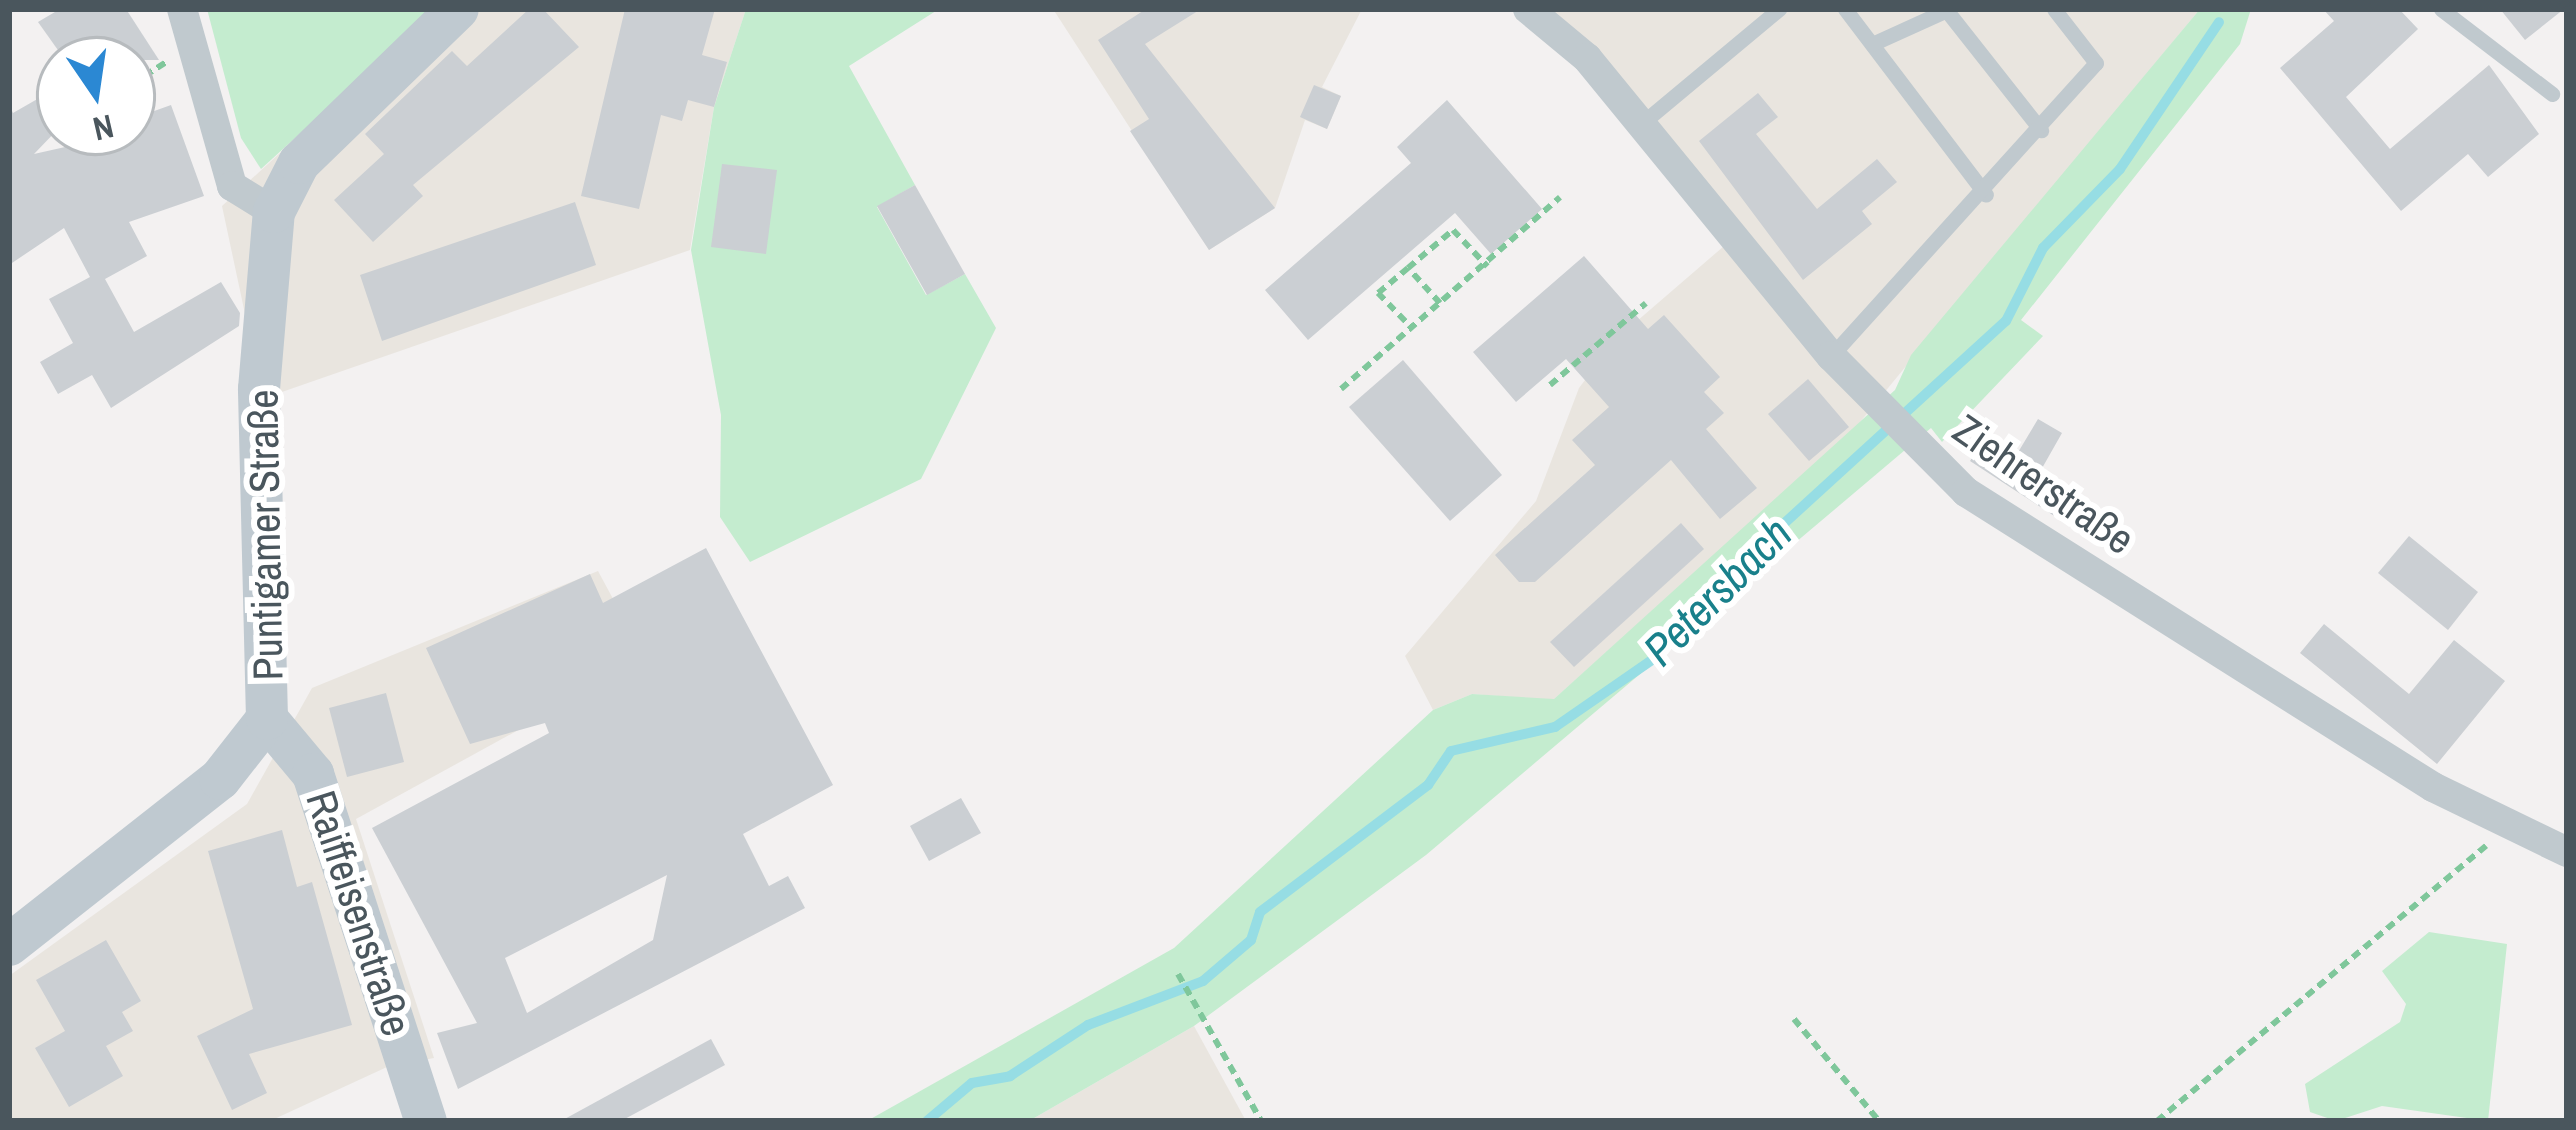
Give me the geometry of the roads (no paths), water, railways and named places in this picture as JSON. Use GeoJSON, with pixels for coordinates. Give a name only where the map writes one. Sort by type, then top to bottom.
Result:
{"type":"FeatureCollection","features":[{"type":"Feature","properties":{"kind":"main road","name":"Puntigamer Straße"},"geometry":{"type":"LineString","coordinates":[[9,945],[220,779],[267,718],[259,389],[274,212],[299,163],[458,9]]}},
{"type":"Feature","properties":{"kind":"main road","name":"Raiffeisenstraße"},"geometry":{"type":"LineString","coordinates":[[267,718],[313,774],[426,1121]]}},
{"type":"Feature","properties":{"kind":"street"},"geometry":{"type":"LineString","coordinates":[[182,9],[232,186],[274,212]]}},
{"type":"Feature","properties":{"kind":"street","name":"Ziehrerstraße"},"geometry":{"type":"LineString","coordinates":[[1528,9],[1563,32],[1877,406],[1912,443],[1986,504],[2500,823],[2567,852]]}},
{"type":"Feature","properties":{"kind":"lane"},"geometry":{"type":"LineString","coordinates":[[1641,124],[1779,9]]}},
{"type":"Feature","properties":{"kind":"lane"},"geometry":{"type":"LineString","coordinates":[[1845,9],[1986,195]]}},
{"type":"Feature","properties":{"kind":"lane"},"geometry":{"type":"LineString","coordinates":[[1831,356],[1986,195],[2096,63],[2054,9]]}},
{"type":"Feature","properties":{"kind":"lane"},"geometry":{"type":"LineString","coordinates":[[2441,9],[2552,94]]}},
{"type":"Feature","properties":{"kind":"lane"},"geometry":{"type":"LineString","coordinates":[[1871,44],[1948,10],[2041,130]]}},
{"type":"Feature","properties":{"kind":"waterway","name":"Petersbach"},"geometry":{"type":"LineString","coordinates":[[927,1121],[972,1083],[1010,1076],[1088,1025],[1203,981],[1251,940],[1260,912],[1428,785],[1451,751],[1555,727],[1659,655],[1686,613],[2006,321],[2043,248],[2120,169],[2219,22]]}}]}
